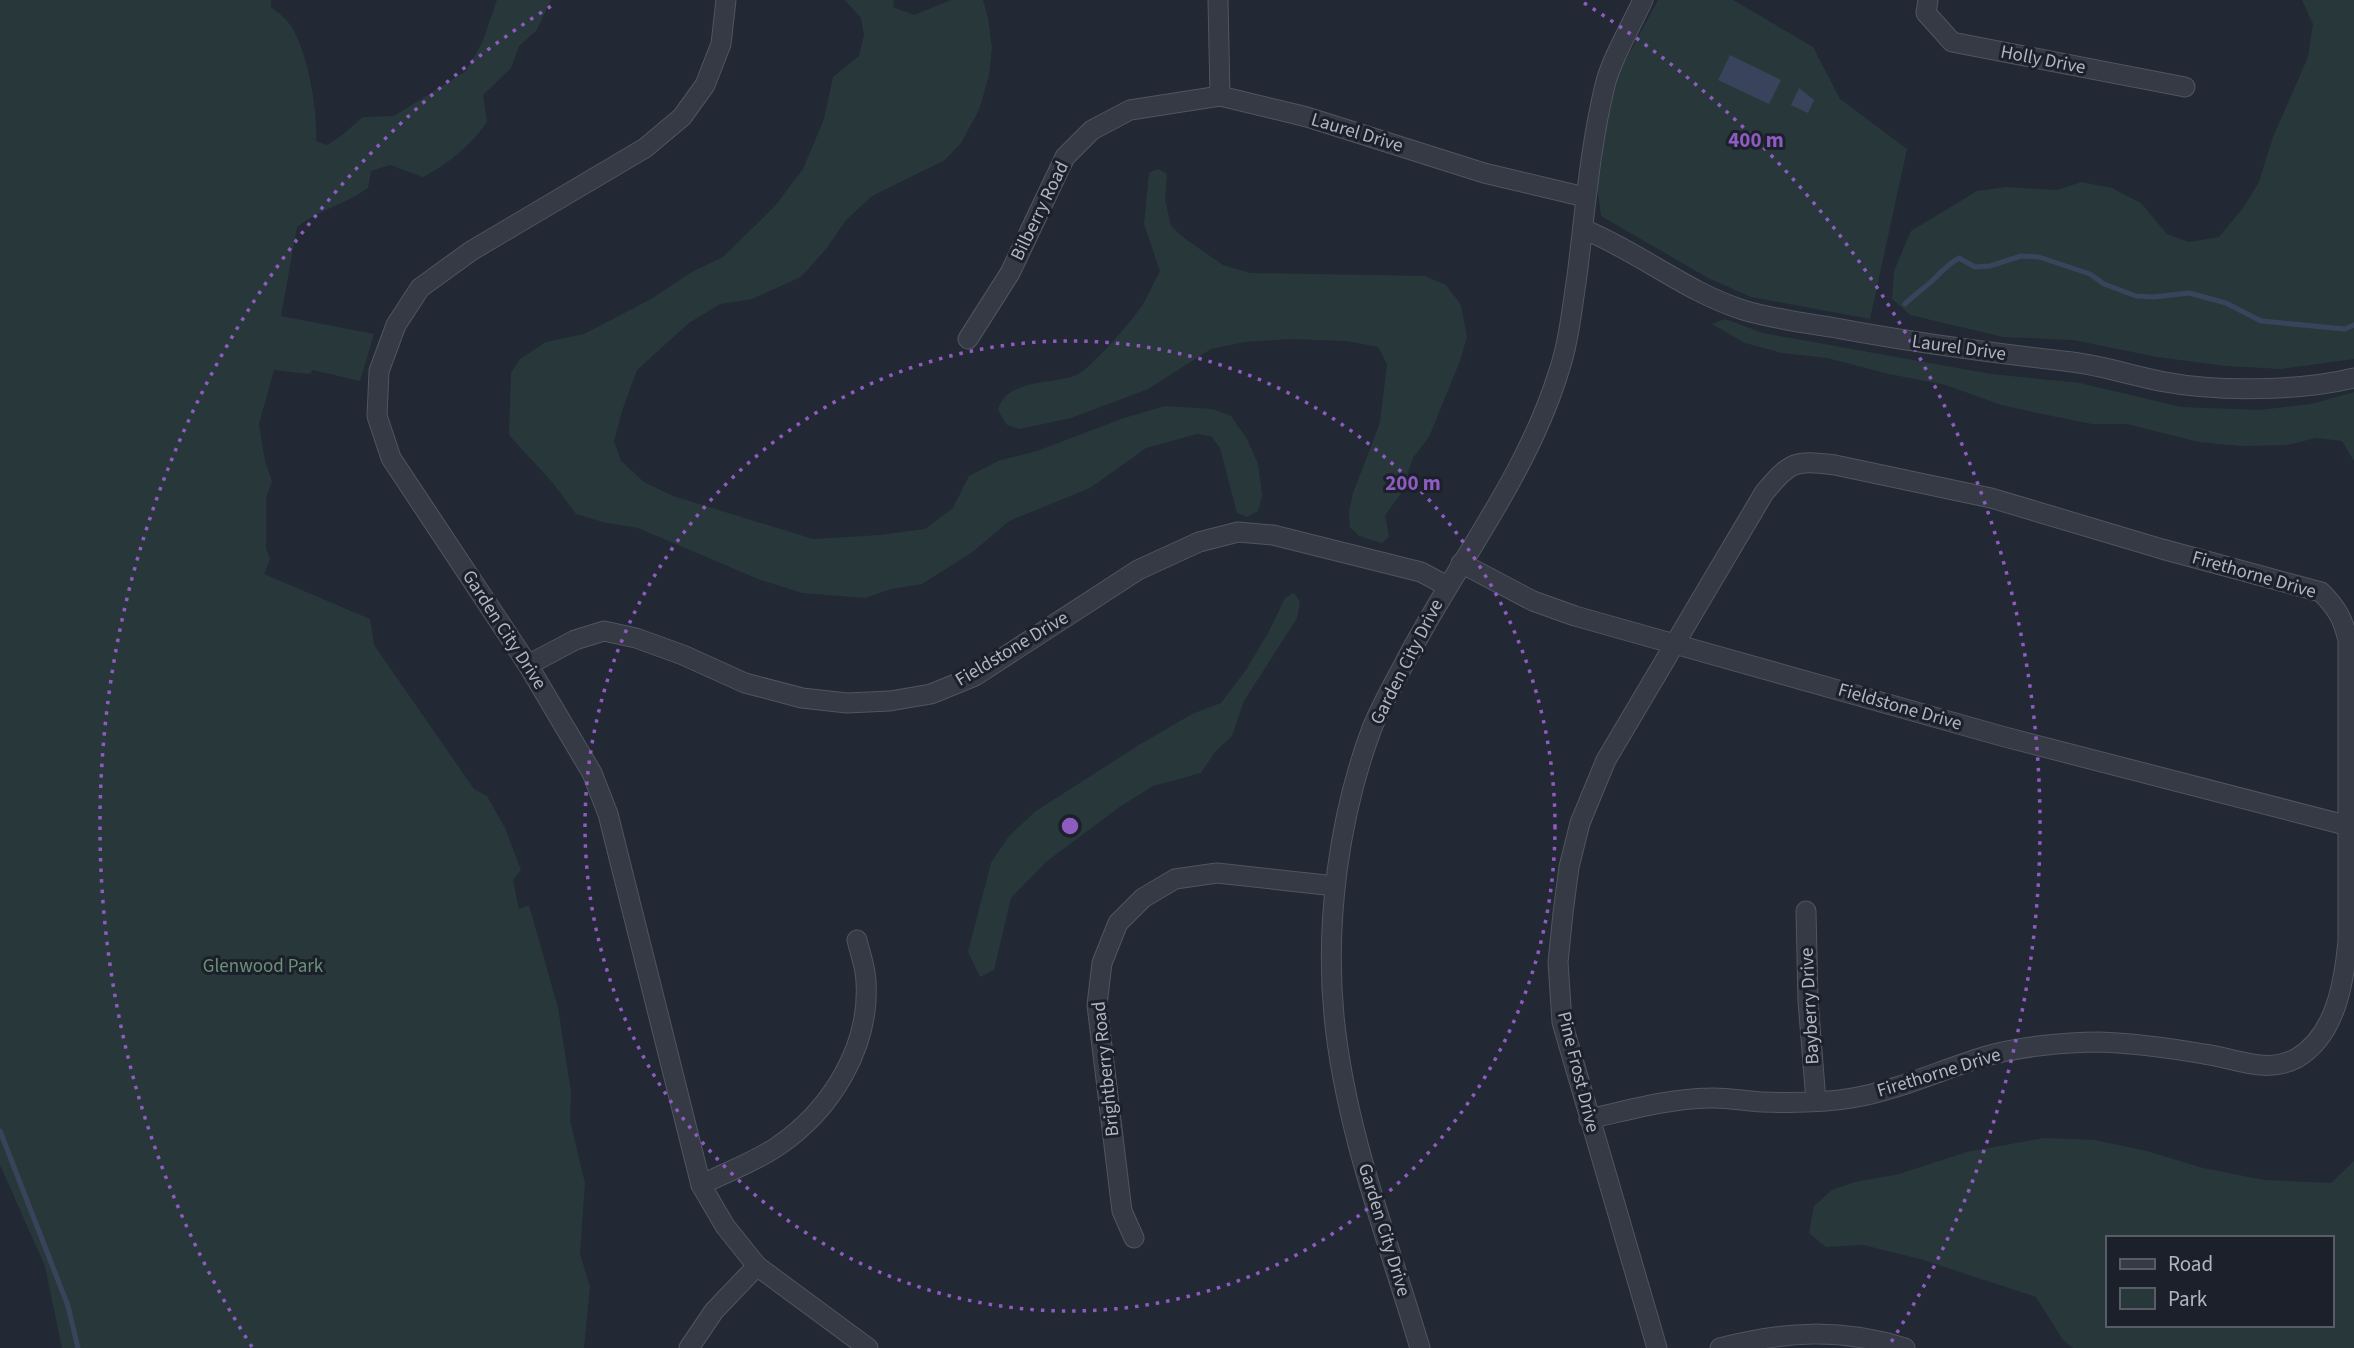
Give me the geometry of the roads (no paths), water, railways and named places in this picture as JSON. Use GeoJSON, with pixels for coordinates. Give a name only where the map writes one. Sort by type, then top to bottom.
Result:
{"type":"FeatureCollection","features":[{"type":"Feature","properties":{"kind":"street","name":"Garden City Drive"},"geometry":{"type":"LineString","coordinates":[[726,0],[720,44],[705,85],[682,117],[645,148],[471,251],[420,288],[396,325],[379,371],[377,416],[391,458],[528,665],[592,773],[608,814],[701,1185],[724,1226],[757,1266],[867,1348]]}},
{"type":"Feature","properties":{"kind":"street"},"geometry":{"type":"LineString","coordinates":[[1218,0],[1220,96]]}},
{"type":"Feature","properties":{"kind":"street","name":"Garden City Drive"},"geometry":{"type":"LineString","coordinates":[[1420,1348],[1363,1158],[1346,1090],[1334,1019],[1331,962],[1335,886],[1352,794],[1373,726],[1447,586],[1534,437],[1559,373],[1571,320],[1585,197],[1606,81],[1643,0]]}},
{"type":"Feature","properties":{"kind":"street","name":"Holly Drive"},"geometry":{"type":"LineString","coordinates":[[1928,0],[1926,13],[1952,42],[2185,87]]}},
{"type":"Feature","properties":{"kind":"street","name":"Laurel Drive"},"geometry":{"type":"LineString","coordinates":[[1220,96],[1307,117],[1485,173],[1585,197]]}},
{"type":"Feature","properties":{"kind":"street","name":"Bilberry Road"},"geometry":{"type":"LineString","coordinates":[[968,339],[1010,273],[1065,157],[1092,130],[1129,110],[1220,96]]}},
{"type":"Feature","properties":{"kind":"street","name":"Laurel Drive"},"geometry":{"type":"LineString","coordinates":[[1583,229],[1607,239],[1716,299],[1742,310],[1773,317],[1934,345],[2082,364],[2167,383],[2196,386],[2304,387],[2354,378]]}},
{"type":"Feature","properties":{"kind":"street","name":"Firethorne Drive"},"geometry":{"type":"LineString","coordinates":[[1589,1119],[1671,1100],[1712,1098],[1763,1102],[1852,1098],[1987,1056],[2049,1045],[2098,1042],[2209,1054],[2250,1065],[2279,1064],[2296,1058],[2314,1045],[2328,1022],[2344,981],[2348,941],[2348,640],[2343,619],[2336,606],[2321,592],[2162,549],[1991,498],[1811,462],[1784,469],[1764,493],[1674,644]]}},
{"type":"Feature","properties":{"kind":"street","name":"Fieldstone Drive"},"geometry":{"type":"LineString","coordinates":[[528,665],[575,640],[604,631],[636,638],[683,655],[745,683],[802,698],[847,703],[890,701],[931,694],[975,676],[1139,570],[1199,542],[1238,532],[1273,535],[1421,572],[1447,586]]}},
{"type":"Feature","properties":{"kind":"street","name":"Fieldstone Drive"},"geometry":{"type":"LineString","coordinates":[[1461,563],[1533,601],[1574,616],[2006,737],[2349,826]]}},
{"type":"Feature","properties":{"kind":"street","name":"Pine Frost Drive"},"geometry":{"type":"LineString","coordinates":[[1657,1348],[1562,1022],[1558,962],[1569,867],[1580,822],[1606,760],[1674,644]]}},
{"type":"Feature","properties":{"kind":"street","name":"Brightberry Road"},"geometry":{"type":"LineString","coordinates":[[1133,1238],[1122,1211],[1097,1005],[1102,963],[1118,923],[1143,898],[1175,880],[1217,873],[1335,886]]}},
{"type":"Feature","properties":{"kind":"street","name":"Bayberry Drive"},"geometry":{"type":"LineString","coordinates":[[1806,911],[1808,1001],[1816,1101]]}},
{"type":"Feature","properties":{"kind":"street"},"geometry":{"type":"LineString","coordinates":[[701,1185],[777,1147],[808,1122],[836,1088],[857,1050],[866,1010],[866,979],[857,940]]}},
{"type":"Feature","properties":{"kind":"street"},"geometry":{"type":"LineString","coordinates":[[689,1348],[713,1311],[757,1266]]}},
{"type":"Feature","properties":{"kind":"street"},"geometry":{"type":"LineString","coordinates":[[1720,1348],[1803,1333],[1856,1336],[1905,1348]]}},
{"type":"Feature","properties":{"kind":"water"},"geometry":{"type":"Polygon","coordinates":[[[1730,55],[1781,80],[1769,104],[1718,80],[1730,55]]]}},
{"type":"Feature","properties":{"kind":"water"},"geometry":{"type":"Polygon","coordinates":[[[1799,88],[1814,100],[1808,113],[1791,105],[1799,88]]]}},
{"type":"Feature","properties":{"kind":"waterway"},"geometry":{"type":"LineString","coordinates":[[1905,304],[1959,258],[1975,267],[1990,266],[2021,256],[2039,257],[2090,274],[2104,284],[2136,296],[2189,293],[2226,303],[2261,321],[2345,329],[2354,325]]}},
{"type":"Feature","properties":{"kind":"waterway"},"geometry":{"type":"LineString","coordinates":[[0,1131],[68,1306],[78,1348]]}},
{"type":"Feature","properties":{"kind":"park label","name":"Glenwood Park"},"geometry":{"type":"Point","coordinates":[263,966]}}]}
